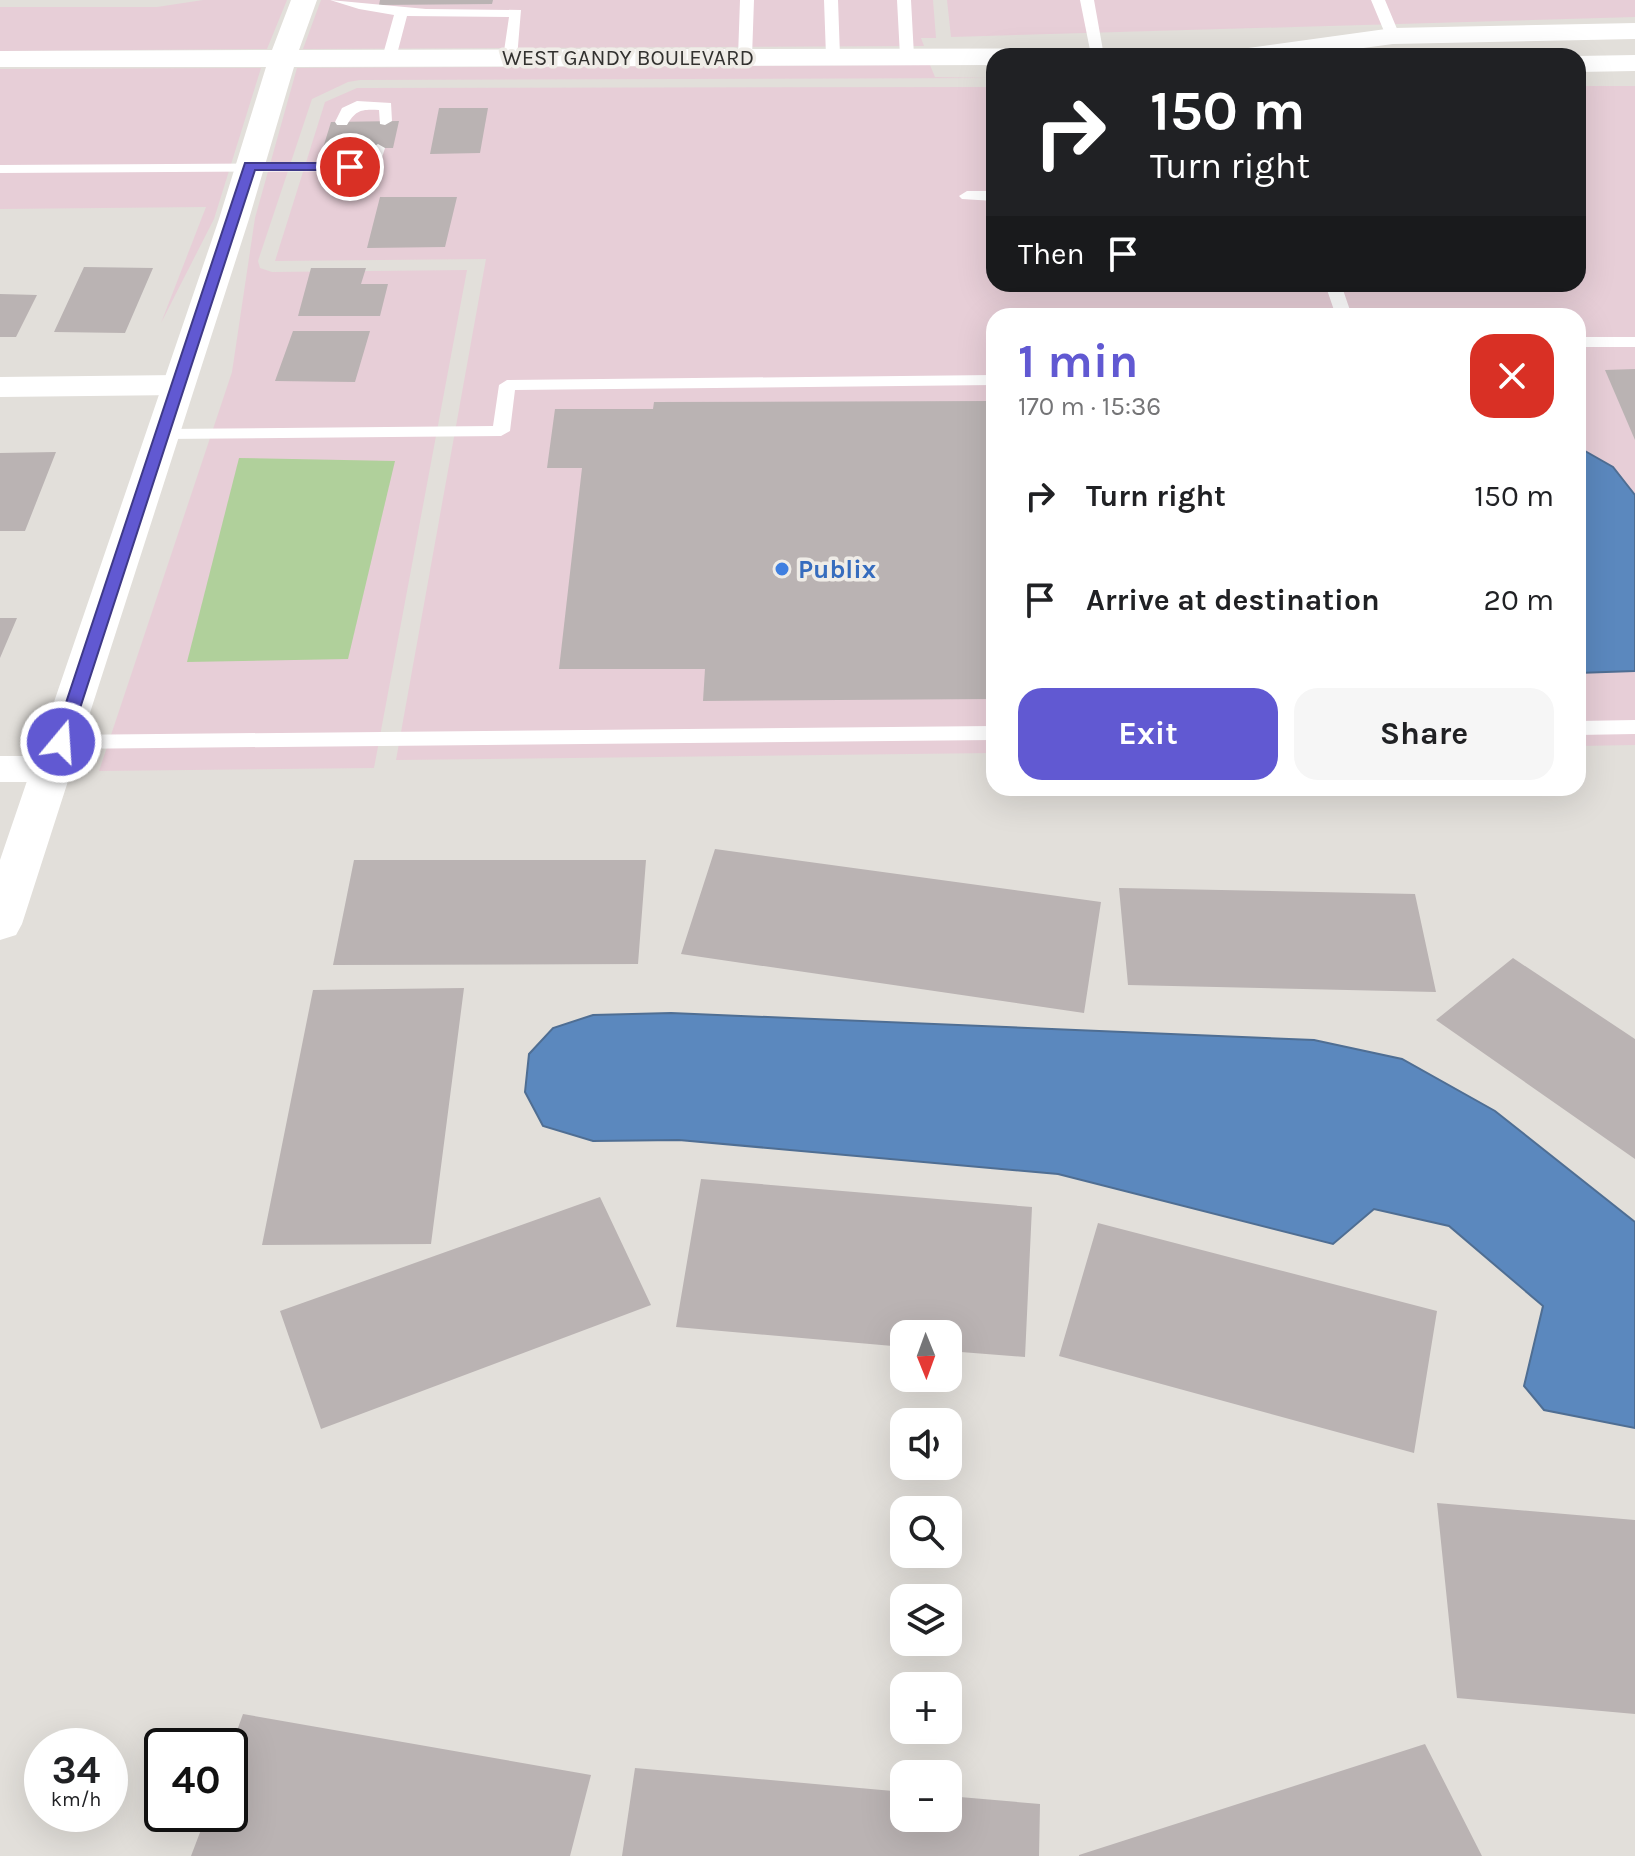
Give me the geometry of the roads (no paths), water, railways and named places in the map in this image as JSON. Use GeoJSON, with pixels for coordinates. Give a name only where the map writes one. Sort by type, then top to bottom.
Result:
{"type":"FeatureCollection","features":[{"type":"Feature","properties":{"kind":"main road"},"geometry":{"type":"LineString","coordinates":[[0,924],[179,385],[282,59],[304,0]]}},
{"type":"Feature","properties":{"kind":"main road","name":"WEST GANDY BOULEVARD"},"geometry":{"type":"LineString","coordinates":[[1312,48],[1393,36],[1635,31]]}},
{"type":"Feature","properties":{"kind":"main road","name":"WEST GANDY BOULEVARD"},"geometry":{"type":"LineString","coordinates":[[0,59],[986,56]]}},
{"type":"Feature","properties":{"kind":"main road"},"geometry":{"type":"LineString","coordinates":[[1586,64],[1635,63]]}},
{"type":"Feature","properties":{"kind":"street"},"geometry":{"type":"LineString","coordinates":[[0,387],[179,385]]}},
{"type":"Feature","properties":{"kind":"street"},"geometry":{"type":"LineString","coordinates":[[0,769],[56,756]]}},
{"type":"Feature","properties":{"kind":"lane"},"geometry":{"type":"LineString","coordinates":[[337,0],[371,10],[401,13],[516,13],[510,58]]}},
{"type":"Feature","properties":{"kind":"lane"},"geometry":{"type":"LineString","coordinates":[[745,57],[747,0]]}},
{"type":"Feature","properties":{"kind":"lane"},"geometry":{"type":"LineString","coordinates":[[831,0],[833,56]]}},
{"type":"Feature","properties":{"kind":"lane"},"geometry":{"type":"LineString","coordinates":[[904,0],[907,56]]}},
{"type":"Feature","properties":{"kind":"lane"},"geometry":{"type":"LineString","coordinates":[[1087,0],[1097,48]]}},
{"type":"Feature","properties":{"kind":"lane"},"geometry":{"type":"LineString","coordinates":[[1378,0],[1393,36]]}},
{"type":"Feature","properties":{"kind":"lane"},"geometry":{"type":"LineString","coordinates":[[389,58],[401,13]]}},
{"type":"Feature","properties":{"kind":"lane"},"geometry":{"type":"LineString","coordinates":[[342,122],[347,111],[357,105],[386,106],[385,121]]}},
{"type":"Feature","properties":{"kind":"lane"},"geometry":{"type":"LineString","coordinates":[[329,167],[334,148]]}},
{"type":"Feature","properties":{"kind":"lane"},"geometry":{"type":"LineString","coordinates":[[0,169],[372,167],[378,148]]}},
{"type":"Feature","properties":{"kind":"lane"},"geometry":{"type":"LineString","coordinates":[[967,196],[986,196]]}},
{"type":"Feature","properties":{"kind":"lane"},"geometry":{"type":"LineString","coordinates":[[1586,342],[1635,342]]}},
{"type":"Feature","properties":{"kind":"lane"},"geometry":{"type":"LineString","coordinates":[[163,434],[501,431],[507,385],[986,380]]}},
{"type":"Feature","properties":{"kind":"lane"},"geometry":{"type":"LineString","coordinates":[[1586,728],[1635,727]]}},
{"type":"Feature","properties":{"kind":"lane"},"geometry":{"type":"LineString","coordinates":[[56,756],[986,733]]}},
{"type":"Feature","properties":{"kind":"water"},"geometry":{"type":"Polygon","coordinates":[[[1586,452],[1613,467],[1635,495],[1635,671],[1586,673],[1586,452]]]}},
{"type":"Feature","properties":{"kind":"water"},"geometry":{"type":"Polygon","coordinates":[[[671,1013],[1314,1040],[1402,1059],[1495,1111],[1635,1222],[1635,1428],[1544,1410],[1524,1386],[1543,1306],[1449,1226],[1374,1209],[1333,1244],[1058,1174],[679,1140],[593,1141],[543,1126],[525,1092],[529,1054],[553,1028],[593,1015],[671,1013]]]}},
{"type":"Feature","properties":{"kind":"place","name":"Publix"},"geometry":{"type":"Point","coordinates":[782,569]}}]}
